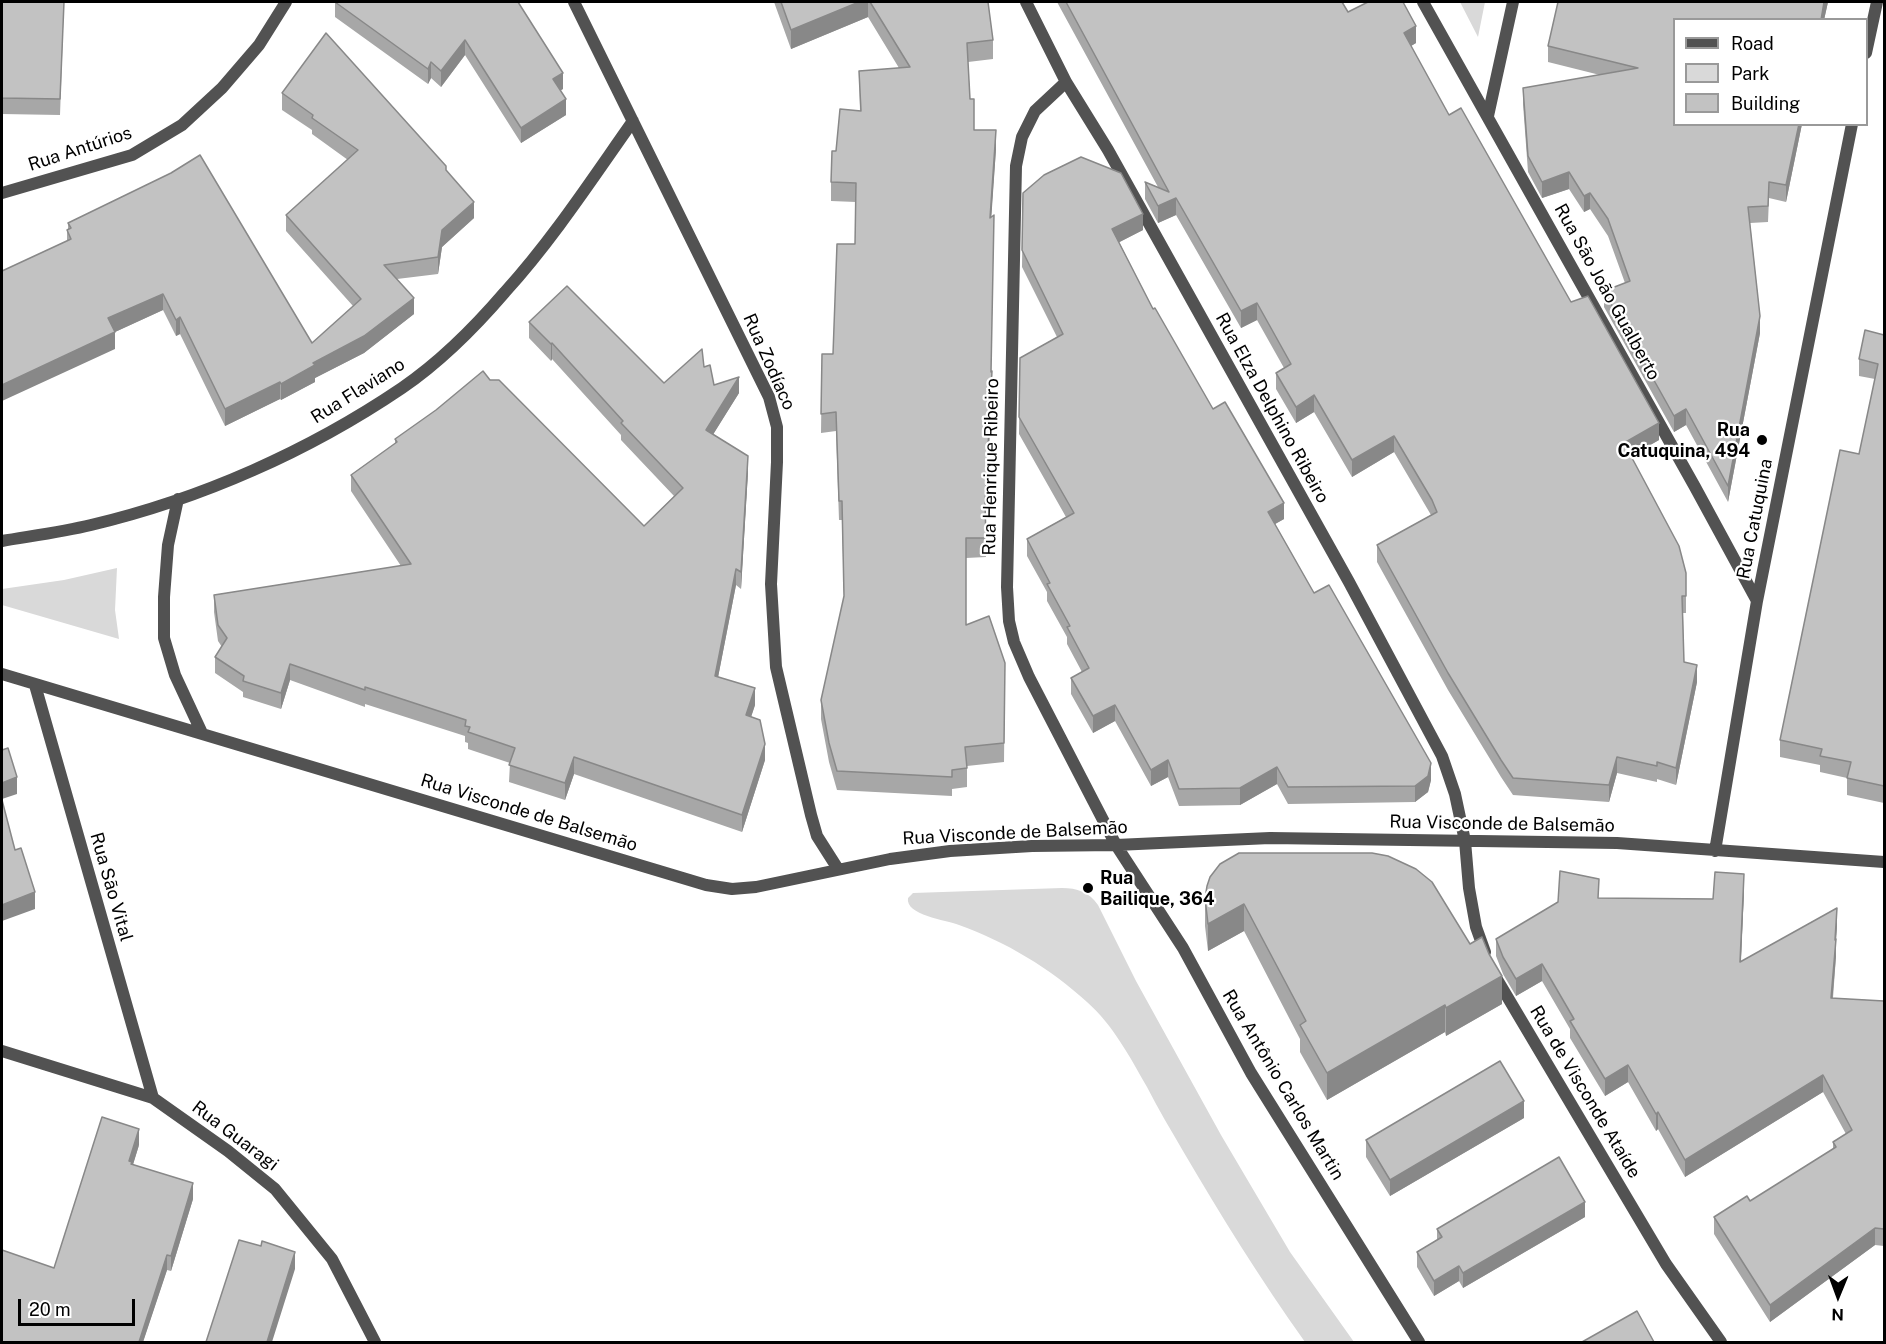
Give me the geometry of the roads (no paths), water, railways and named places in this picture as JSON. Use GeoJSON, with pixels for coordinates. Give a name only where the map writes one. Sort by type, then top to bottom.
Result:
{"type":"FeatureCollection","features":[{"type":"Feature","properties":{"kind":"street","name":"Rua Antúrios"},"geometry":{"type":"LineString","coordinates":[[2,193],[132,155],[182,125],[222,88],[259,45],[286,2]]}},
{"type":"Feature","properties":{"kind":"street","name":"Rua Zodíaco"},"geometry":{"type":"LineString","coordinates":[[574,2],[769,397],[777,427],[771,585],[776,666],[817,836],[837,869]]}},
{"type":"Feature","properties":{"kind":"street","name":"Rua Elza Delphino Ribeiro"},"geometry":{"type":"LineString","coordinates":[[1026,2],[1066,82],[1108,150],[1442,756],[1455,794],[1465,841]]}},
{"type":"Feature","properties":{"kind":"street","name":"Rua São João Gualberto"},"geometry":{"type":"LineString","coordinates":[[1423,2],[1757,601]]}},
{"type":"Feature","properties":{"kind":"street"},"geometry":{"type":"LineString","coordinates":[[1488,117],[1514,2]]}},
{"type":"Feature","properties":{"kind":"street"},"geometry":{"type":"LineString","coordinates":[[1868,44],[1877,2]]}},
{"type":"Feature","properties":{"kind":"street","name":"Rua Henrique Ribeiro"},"geometry":{"type":"LineString","coordinates":[[1066,82],[1035,111],[1022,137],[1016,166],[1007,587],[1009,621],[1014,642],[1029,677],[1116,845]]}},
{"type":"Feature","properties":{"kind":"street","name":"Rua Flaviano"},"geometry":{"type":"LineString","coordinates":[[2,541],[91,526],[178,499],[267,464],[348,422],[404,387],[444,353],[505,293],[546,242],[633,121]]}},
{"type":"Feature","properties":{"kind":"street","name":"Rua Catuquina"},"geometry":{"type":"LineString","coordinates":[[1715,851],[1757,601],[1852,126]]}},
{"type":"Feature","properties":{"kind":"street"},"geometry":{"type":"LineString","coordinates":[[178,499],[168,545],[164,638],[175,675],[202,733]]}},
{"type":"Feature","properties":{"kind":"street","name":"Rua Visconde de Balsemão"},"geometry":{"type":"LineString","coordinates":[[2,674],[706,885],[732,889],[756,887],[890,859],[950,851],[1270,838],[1617,843],[1884,862]]}},
{"type":"Feature","properties":{"kind":"street","name":"Rua São Vital"},"geometry":{"type":"LineString","coordinates":[[35,685],[153,1098]]}},
{"type":"Feature","properties":{"kind":"street","name":"Rua de Visconde Ataíde"},"geometry":{"type":"LineString","coordinates":[[1465,841],[1469,888],[1476,927],[1496,978],[1666,1264],[1721,1342]]}},
{"type":"Feature","properties":{"kind":"street","name":"Rua Antônio Carlos Martin"},"geometry":{"type":"LineString","coordinates":[[1116,845],[1183,948],[1251,1073],[1419,1342]]}},
{"type":"Feature","properties":{"kind":"street","name":"Rua Guaragi"},"geometry":{"type":"LineString","coordinates":[[2,1051],[153,1098],[228,1151],[275,1189],[332,1259],[375,1342]]}},
{"type":"Feature","properties":{"kind":"place","name":"Rua Catuquina, 494"},"geometry":{"type":"Point","coordinates":[1762,440]}},
{"type":"Feature","properties":{"kind":"place","name":"Rua Bailique, 364"},"geometry":{"type":"Point","coordinates":[1088,888]}}]}
